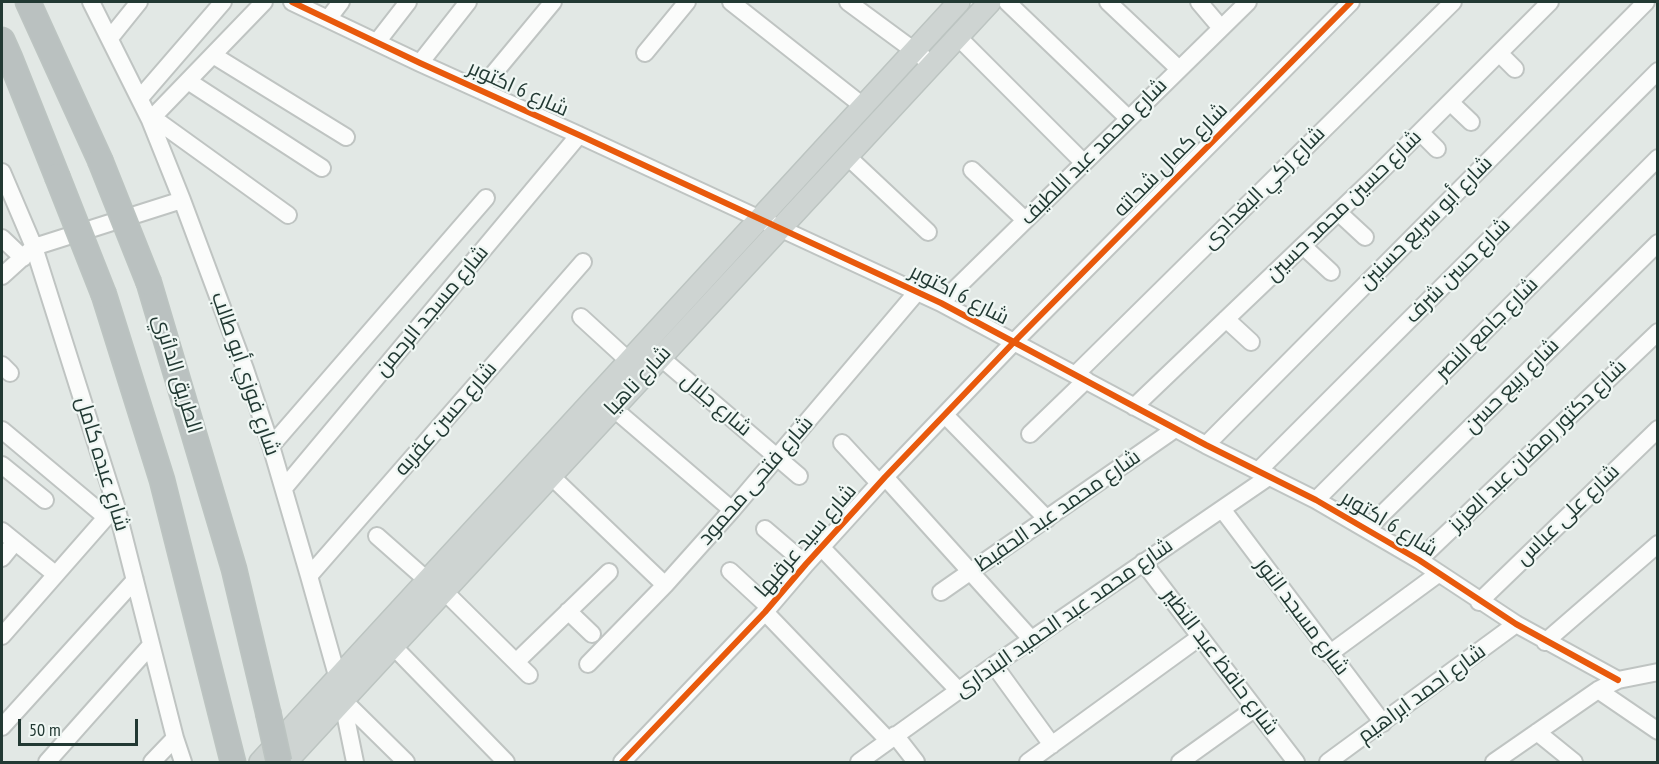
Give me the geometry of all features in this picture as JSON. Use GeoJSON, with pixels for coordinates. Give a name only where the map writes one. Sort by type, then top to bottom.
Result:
{"type":"FeatureCollection","features":[{"type":"Feature","properties":{"kind":"highway","name":"الطريق الدائري"},"geometry":{"type":"LineString","coordinates":[[28,2],[100,160],[149,283],[234,569],[279,762]]}},
{"type":"Feature","properties":{"kind":"highway"},"geometry":{"type":"LineString","coordinates":[[2,40],[104,295],[162,480],[233,762]]}},
{"type":"Feature","properties":{"kind":"main road","name":"شارع ناهيا"},"geometry":{"type":"LineString","coordinates":[[286,762],[393,646],[436,586],[578,432],[613,408],[781,230],[990,2]]}},
{"type":"Feature","properties":{"kind":"main road","name":"شارع ناهيا"},"geometry":{"type":"LineString","coordinates":[[260,762],[338,679],[551,476],[578,432],[629,361],[914,51],[954,3]]}},
{"type":"Feature","properties":{"kind":"street","name":"شارع فوزي أبو طالب"},"geometry":{"type":"LineString","coordinates":[[91,2],[151,119],[271,446],[338,679],[355,762]]}},
{"type":"Feature","properties":{"kind":"street"},"geometry":{"type":"LineString","coordinates":[[110,38],[139,2]]}},
{"type":"Feature","properties":{"kind":"street"},"geometry":{"type":"LineString","coordinates":[[140,98],[223,2]]}},
{"type":"Feature","properties":{"kind":"street"},"geometry":{"type":"LineString","coordinates":[[264,2],[151,119],[288,215]]}},
{"type":"Feature","properties":{"kind":"street","name":"شارع 6 اكتوبر"},"geometry":{"type":"LineString","coordinates":[[292,2],[941,303],[1175,429],[1316,500],[1419,560],[1479,602],[1545,642],[1618,680]]}},
{"type":"Feature","properties":{"kind":"street"},"geometry":{"type":"LineString","coordinates":[[328,19],[341,2]]}},
{"type":"Feature","properties":{"kind":"street"},"geometry":{"type":"LineString","coordinates":[[377,42],[408,2]]}},
{"type":"Feature","properties":{"kind":"street"},"geometry":{"type":"LineString","coordinates":[[420,63],[468,2]]}},
{"type":"Feature","properties":{"kind":"street"},"geometry":{"type":"LineString","coordinates":[[480,90],[553,2]]}},
{"type":"Feature","properties":{"kind":"street"},"geometry":{"type":"LineString","coordinates":[[645,53],[687,2]]}},
{"type":"Feature","properties":{"kind":"street"},"geometry":{"type":"LineString","coordinates":[[731,2],[863,106]]}},
{"type":"Feature","properties":{"kind":"street"},"geometry":{"type":"LineString","coordinates":[[848,2],[932,65]]}},
{"type":"Feature","properties":{"kind":"street"},"geometry":{"type":"LineString","coordinates":[[1007,2],[1128,118]]}},
{"type":"Feature","properties":{"kind":"street"},"geometry":{"type":"LineString","coordinates":[[1108,2],[1179,69]]}},
{"type":"Feature","properties":{"kind":"street"},"geometry":{"type":"LineString","coordinates":[[1199,2],[1221,28]]}},
{"type":"Feature","properties":{"kind":"street","name":"شارع محمد عبد اللطيف"},"geometry":{"type":"LineString","coordinates":[[941,303],[1248,2]]}},
{"type":"Feature","properties":{"kind":"street","name":"شارع كمال شحاته"},"geometry":{"type":"LineString","coordinates":[[1014,342],[1351,2]]}},
{"type":"Feature","properties":{"kind":"street","name":"شارع زكي البغدادى"},"geometry":{"type":"LineString","coordinates":[[1030,434],[1080,377],[1453,2]]}},
{"type":"Feature","properties":{"kind":"street","name":"شارع حسين محمد حسين"},"geometry":{"type":"LineString","coordinates":[[1134,407],[1338,212],[1550,2]]}},
{"type":"Feature","properties":{"kind":"street","name":"شارع أبو سريع حسنين"},"geometry":{"type":"LineString","coordinates":[[1206,445],[1646,2]]}},
{"type":"Feature","properties":{"kind":"street"},"geometry":{"type":"LineString","coordinates":[[958,37],[1083,162]]}},
{"type":"Feature","properties":{"kind":"street"},"geometry":{"type":"LineString","coordinates":[[1499,53],[1515,69]]}},
{"type":"Feature","properties":{"kind":"street"},"geometry":{"type":"LineString","coordinates":[[213,55],[346,137]]}},
{"type":"Feature","properties":{"kind":"street","name":"شارع حسن شرف"},"geometry":{"type":"LineString","coordinates":[[1264,473],[1658,71]]}},
{"type":"Feature","properties":{"kind":"street"},"geometry":{"type":"LineString","coordinates":[[188,81],[322,168]]}},
{"type":"Feature","properties":{"kind":"street"},"geometry":{"type":"LineString","coordinates":[[1450,102],[1471,122]]}},
{"type":"Feature","properties":{"kind":"street"},"geometry":{"type":"LineString","coordinates":[[1420,132],[1437,149]]}},
{"type":"Feature","properties":{"kind":"street","name":"شارع مسجد الرحمن"},"geometry":{"type":"LineString","coordinates":[[284,488],[579,135]]}},
{"type":"Feature","properties":{"kind":"street"},"geometry":{"type":"LineString","coordinates":[[848,157],[928,232]]}},
{"type":"Feature","properties":{"kind":"street","name":"شارع جامع النصر"},"geometry":{"type":"LineString","coordinates":[[1316,500],[1658,158]]}},
{"type":"Feature","properties":{"kind":"street"},"geometry":{"type":"LineString","coordinates":[[972,170],[1025,220]]}},
{"type":"Feature","properties":{"kind":"street","name":"شارع عبده كامل"},"geometry":{"type":"LineString","coordinates":[[2,172],[135,580],[183,762]]}},
{"type":"Feature","properties":{"kind":"street"},"geometry":{"type":"LineString","coordinates":[[271,446],[486,198]]}},
{"type":"Feature","properties":{"kind":"street"},"geometry":{"type":"LineString","coordinates":[[2,276],[28,253],[182,201]]}},
{"type":"Feature","properties":{"kind":"street"},"geometry":{"type":"LineString","coordinates":[[1338,212],[1365,237]]}},
{"type":"Feature","properties":{"kind":"street"},"geometry":{"type":"LineString","coordinates":[[2,238],[28,253]]}},
{"type":"Feature","properties":{"kind":"street","name":"شارع ربيع حسن"},"geometry":{"type":"LineString","coordinates":[[1367,529],[1658,243]]}},
{"type":"Feature","properties":{"kind":"street"},"geometry":{"type":"LineString","coordinates":[[1303,246],[1330,272]]}},
{"type":"Feature","properties":{"kind":"street","name":"شارع حسن عقربه"},"geometry":{"type":"LineString","coordinates":[[309,576],[583,262]]}},
{"type":"Feature","properties":{"kind":"street","name":"شارع فتحى محمود"},"geometry":{"type":"LineString","coordinates":[[588,664],[665,585],[778,458],[917,292]]}},
{"type":"Feature","properties":{"kind":"street"},"geometry":{"type":"LineString","coordinates":[[581,317],[629,361]]}},
{"type":"Feature","properties":{"kind":"street"},"geometry":{"type":"LineString","coordinates":[[1226,319],[1251,342]]}},
{"type":"Feature","properties":{"kind":"street","name":"شارع دكتور رمضان عبد العزيز"},"geometry":{"type":"LineString","coordinates":[[1419,560],[1658,332]]}},
{"type":"Feature","properties":{"kind":"street","name":"شارع سيد عرقبها"},"geometry":{"type":"LineString","coordinates":[[622,762],[767,610],[882,480],[1014,342]]}},
{"type":"Feature","properties":{"kind":"street","name":"شارع جلال"},"geometry":{"type":"LineString","coordinates":[[660,357],[800,476]]}},
{"type":"Feature","properties":{"kind":"street"},"geometry":{"type":"LineString","coordinates":[[613,408],[732,510]]}},
{"type":"Feature","properties":{"kind":"street"},"geometry":{"type":"LineString","coordinates":[[945,415],[1047,519]]}},
{"type":"Feature","properties":{"kind":"street","name":"شارع محمد عبد الحفيظ"},"geometry":{"type":"LineString","coordinates":[[941,592],[1175,429]]}},
{"type":"Feature","properties":{"kind":"street","name":"شارع على عباس"},"geometry":{"type":"LineString","coordinates":[[1479,602],[1658,429]]}},
{"type":"Feature","properties":{"kind":"street"},"geometry":{"type":"LineString","coordinates":[[2,430],[111,511],[2,636]]}},
{"type":"Feature","properties":{"kind":"street"},"geometry":{"type":"LineString","coordinates":[[842,443],[882,480],[1032,640]]}},
{"type":"Feature","properties":{"kind":"street"},"geometry":{"type":"LineString","coordinates":[[2,465],[45,500]]}},
{"type":"Feature","properties":{"kind":"street","name":"شارع محمد عبد الحميد البندارى"},"geometry":{"type":"LineString","coordinates":[[859,762],[994,665],[1222,509],[1264,473]]}},
{"type":"Feature","properties":{"kind":"street"},"geometry":{"type":"LineString","coordinates":[[551,476],[665,585]]}},
{"type":"Feature","properties":{"kind":"street","name":"شارع مسجد النور"},"geometry":{"type":"LineString","coordinates":[[1222,509],[1383,723]]}},
{"type":"Feature","properties":{"kind":"street"},"geometry":{"type":"LineString","coordinates":[[765,529],[806,564]]}},
{"type":"Feature","properties":{"kind":"street"},"geometry":{"type":"LineString","coordinates":[[2,531],[55,574]]}},
{"type":"Feature","properties":{"kind":"street"},"geometry":{"type":"LineString","coordinates":[[377,536],[436,586],[529,675]]}},
{"type":"Feature","properties":{"kind":"street"},"geometry":{"type":"LineString","coordinates":[[2,558],[15,542]]}},
{"type":"Feature","properties":{"kind":"street"},"geometry":{"type":"LineString","coordinates":[[1545,642],[1658,544]]}},
{"type":"Feature","properties":{"kind":"street"},"geometry":{"type":"LineString","coordinates":[[821,547],[959,691]]}},
{"type":"Feature","properties":{"kind":"street","name":"شارع حافظ عبد النظير"},"geometry":{"type":"LineString","coordinates":[[1143,562],[1296,762]]}},
{"type":"Feature","properties":{"kind":"street"},"geometry":{"type":"LineString","coordinates":[[730,571],[916,762]]}},
{"type":"Feature","properties":{"kind":"street"},"geometry":{"type":"LineString","coordinates":[[516,662],[609,572]]}},
{"type":"Feature","properties":{"kind":"street"},"geometry":{"type":"LineString","coordinates":[[1329,654],[1438,574]]}},
{"type":"Feature","properties":{"kind":"street"},"geometry":{"type":"LineString","coordinates":[[2,727],[135,580]]}},
{"type":"Feature","properties":{"kind":"street"},"geometry":{"type":"LineString","coordinates":[[568,611],[592,634]]}},
{"type":"Feature","properties":{"kind":"street","name":"شارع احمد ابراهيم"},"geometry":{"type":"LineString","coordinates":[[1328,762],[1516,624]]}},
{"type":"Feature","properties":{"kind":"street"},"geometry":{"type":"LineString","coordinates":[[1028,762],[1200,637]]}},
{"type":"Feature","properties":{"kind":"street"},"geometry":{"type":"LineString","coordinates":[[47,762],[151,645]]}},
{"type":"Feature","properties":{"kind":"street"},"geometry":{"type":"LineString","coordinates":[[393,646],[506,762]]}},
{"type":"Feature","properties":{"kind":"street"},"geometry":{"type":"LineString","coordinates":[[994,665],[1052,745]]}},
{"type":"Feature","properties":{"kind":"street"},"geometry":{"type":"LineString","coordinates":[[1494,762],[1598,690],[1618,680],[1658,672]]}},
{"type":"Feature","properties":{"kind":"street"},"geometry":{"type":"LineString","coordinates":[[1598,690],[1658,731]]}},
{"type":"Feature","properties":{"kind":"street"},"geometry":{"type":"LineString","coordinates":[[342,702],[406,762]]}},
{"type":"Feature","properties":{"kind":"street"},"geometry":{"type":"LineString","coordinates":[[1180,762],[1254,709]]}},
{"type":"Feature","properties":{"kind":"street"},"geometry":{"type":"LineString","coordinates":[[1537,732],[1574,762]]}},
{"type":"Feature","properties":{"kind":"street"},"geometry":{"type":"LineString","coordinates":[[152,762],[175,738]]}},
{"type":"Feature","properties":{"kind":"cycle path"},"geometry":{"type":"LineString","coordinates":[[292,2],[941,303],[1206,445],[1316,500],[1419,560],[1516,624],[1618,680]]}},
{"type":"Feature","properties":{"kind":"cycle path"},"geometry":{"type":"LineString","coordinates":[[622,762],[765,612],[885,477],[1014,342],[1351,2]]}}]}
